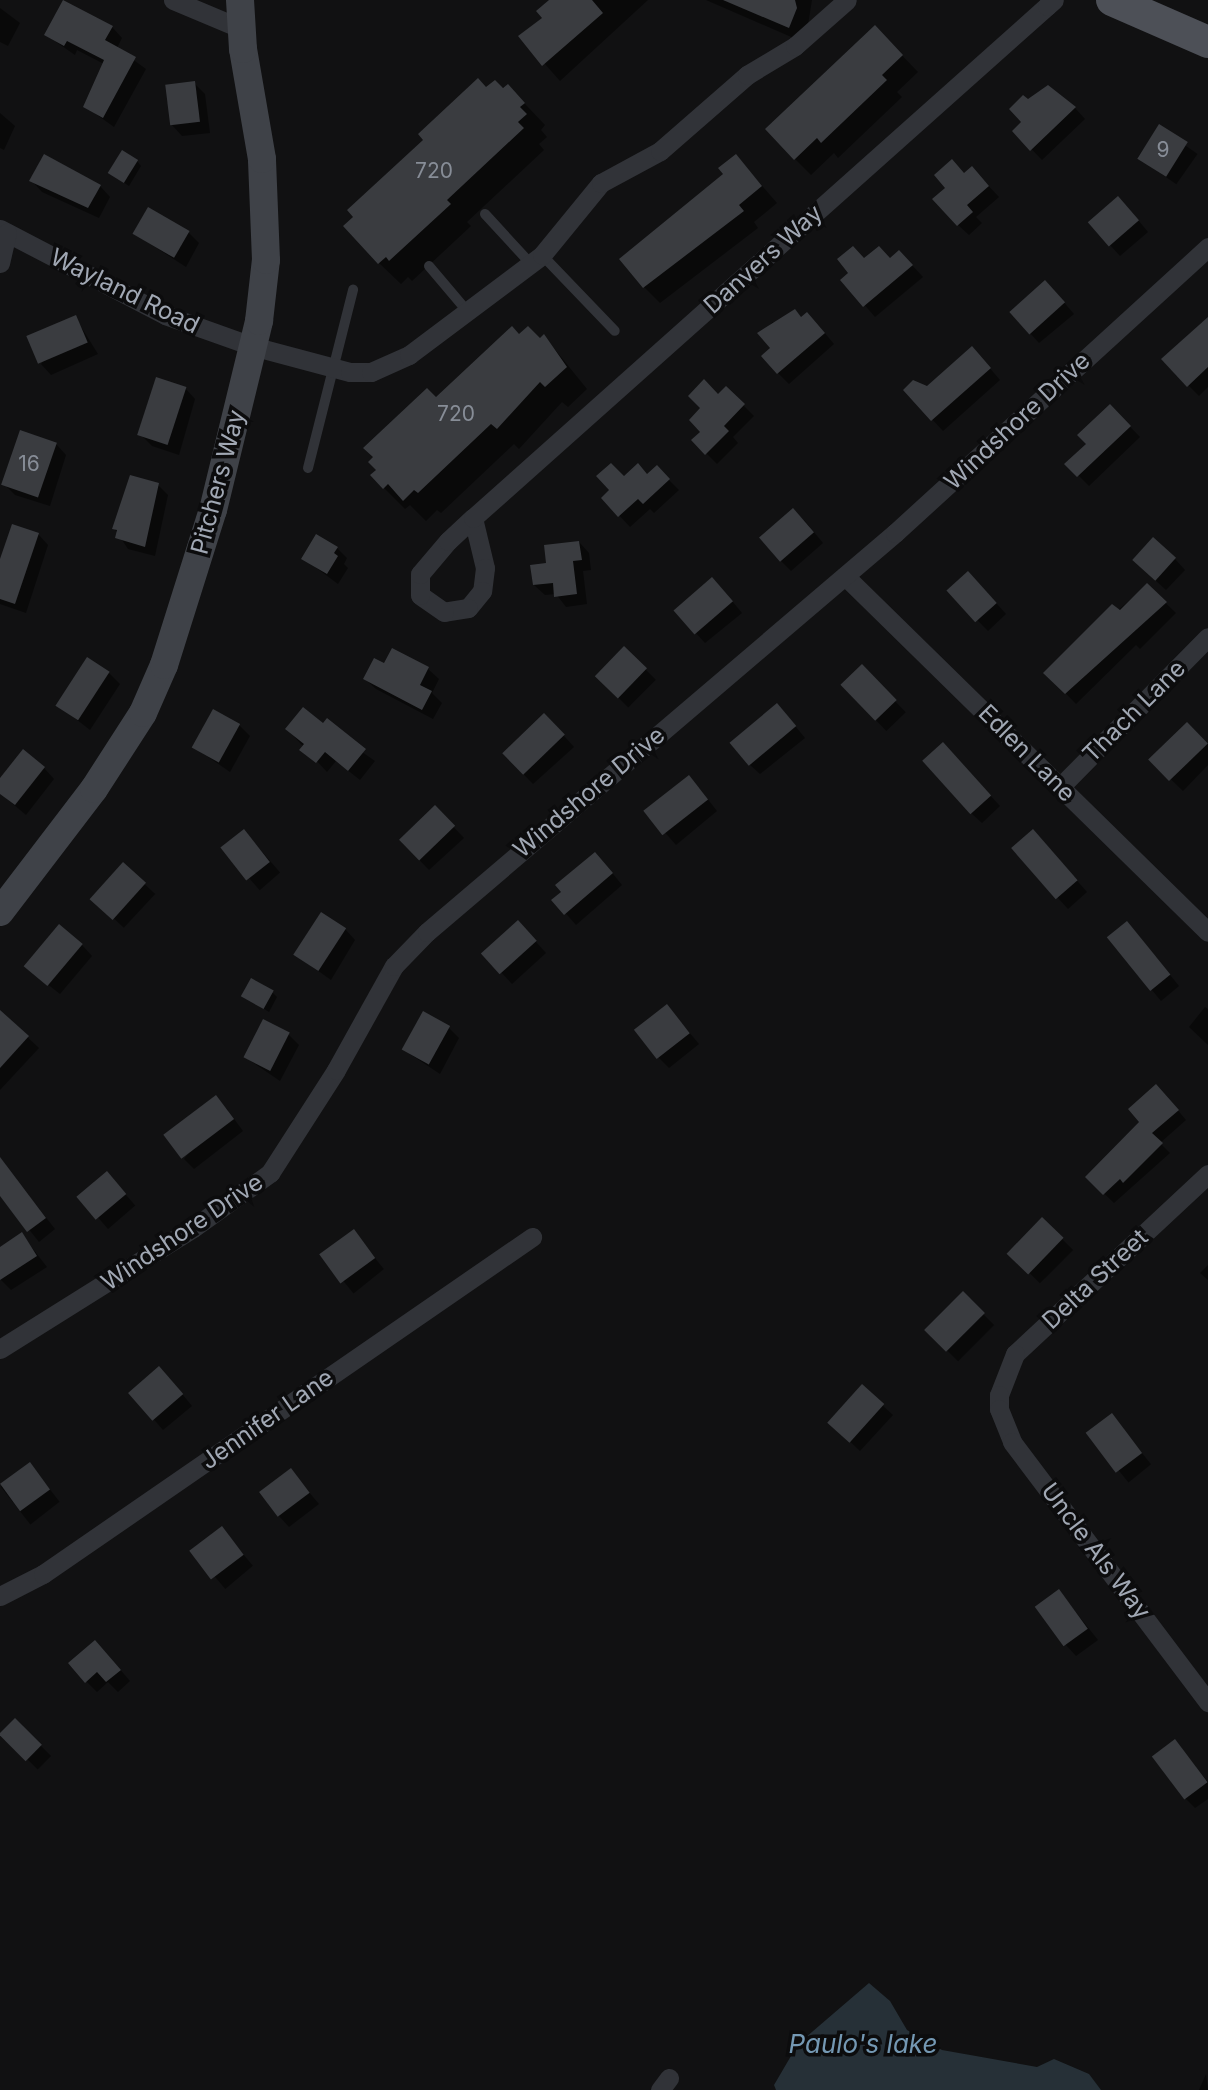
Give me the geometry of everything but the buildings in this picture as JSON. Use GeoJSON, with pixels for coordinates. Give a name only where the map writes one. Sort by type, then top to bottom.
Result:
{"type":"FeatureCollection","features":[{"type":"Feature","properties":{"kind":"main road","name":"Pitchers Way"},"geometry":{"type":"LineString","coordinates":[[0,912],[109,769],[143,713],[164,665],[205,541],[263,295],[265,208],[258,131],[240,28],[240,0]]}},
{"type":"Feature","properties":{"kind":"main road"},"geometry":{"type":"LineString","coordinates":[[1112,0],[1208,42]]}},
{"type":"Feature","properties":{"kind":"street"},"geometry":{"type":"LineString","coordinates":[[173,0],[240,28]]}},
{"type":"Feature","properties":{"kind":"street"},"geometry":{"type":"LineString","coordinates":[[252,346],[335,369],[371,372],[387,366],[536,259],[601,183],[660,152],[747,75],[795,46],[847,0]]}},
{"type":"Feature","properties":{"kind":"street","name":"Danvers Way"},"geometry":{"type":"LineString","coordinates":[[473,518],[485,568],[482,591],[468,608],[444,611],[420,596],[420,574],[473,518],[1054,0]]}},
{"type":"Feature","properties":{"kind":"street"},"geometry":{"type":"LineString","coordinates":[[0,263],[3,231]]}},
{"type":"Feature","properties":{"kind":"street","name":"Wayland Road"},"geometry":{"type":"LineString","coordinates":[[3,231],[165,315],[252,346]]}},
{"type":"Feature","properties":{"kind":"street","name":"Windshore Drive"},"geometry":{"type":"LineString","coordinates":[[0,1349],[193,1228],[270,1173],[336,1070],[375,995],[405,954],[475,887],[845,576],[1208,247]]}},
{"type":"Feature","properties":{"kind":"street","name":"Edlen Lane"},"geometry":{"type":"LineString","coordinates":[[845,576],[1208,932]]}},
{"type":"Feature","properties":{"kind":"street","name":"Thach Lane"},"geometry":{"type":"LineString","coordinates":[[1061,786],[1208,637]]}},
{"type":"Feature","properties":{"kind":"street","name":"Delta Street"},"geometry":{"type":"LineString","coordinates":[[999,1395],[1015,1354],[1208,1174]]}},
{"type":"Feature","properties":{"kind":"street","name":"Jennifer Lane"},"geometry":{"type":"LineString","coordinates":[[0,1596],[43,1574],[532,1237]]}},
{"type":"Feature","properties":{"kind":"street","name":"Uncle Als Way"},"geometry":{"type":"LineString","coordinates":[[999,1395],[1002,1423],[1012,1442],[1208,1702]]}},
{"type":"Feature","properties":{"kind":"lane"},"geometry":{"type":"LineString","coordinates":[[485,214],[615,331]]}},
{"type":"Feature","properties":{"kind":"lane"},"geometry":{"type":"LineString","coordinates":[[429,266],[467,311]]}},
{"type":"Feature","properties":{"kind":"lane"},"geometry":{"type":"LineString","coordinates":[[308,468],[353,290]]}},
{"type":"Feature","properties":{"kind":"water","name":"Paulo's lake"},"geometry":{"type":"Polygon","coordinates":[[[869,1983],[890,2001],[907,2030],[942,2050],[1037,2067],[1054,2059],[1089,2074],[1101,2090],[776,2090],[774,2085],[798,2044],[869,1983]]]}}]}
